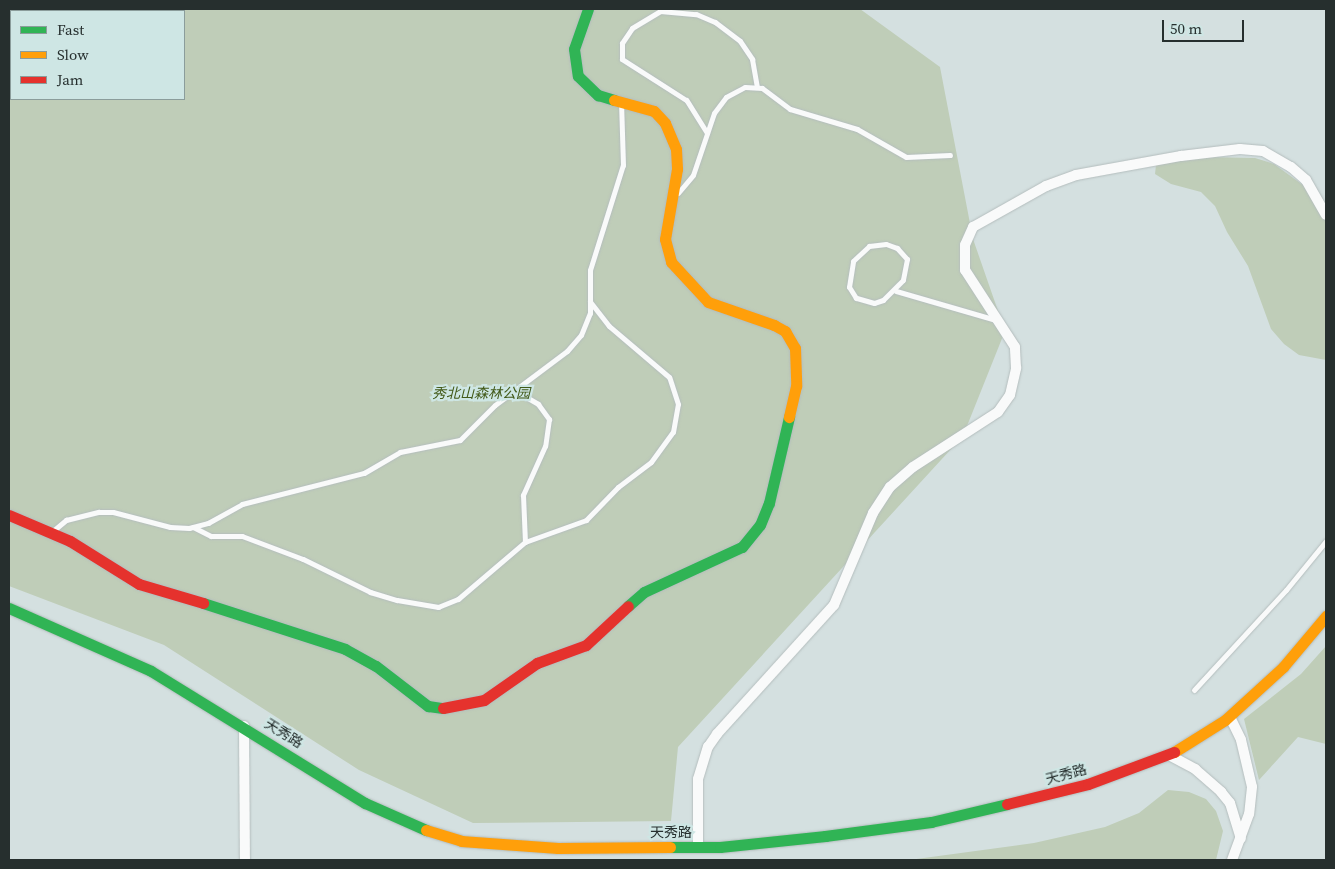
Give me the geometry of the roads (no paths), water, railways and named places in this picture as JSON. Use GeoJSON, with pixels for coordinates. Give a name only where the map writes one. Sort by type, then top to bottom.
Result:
{"type":"FeatureCollection","features":[{"type":"Feature","properties":{"kind":"street"},"geometry":{"type":"LineString","coordinates":[[9,515],[52,532],[139,584],[232,611],[344,650],[376,666],[428,706],[438,709],[484,700],[537,663],[586,645],[644,592],[732,554],[754,534],[769,503],[794,402],[798,360],[790,337],[774,325],[708,302],[671,262],[665,246],[678,154],[665,123],[647,108],[621,103],[591,91],[575,70],[575,41],[588,9]]}},
{"type":"Feature","properties":{"kind":"street"},"geometry":{"type":"LineString","coordinates":[[698,847],[698,779],[708,747],[717,734],[834,605],[872,513],[890,487],[913,467],[1006,404],[1013,384],[1016,356],[1010,336],[969,280],[964,255],[968,236],[973,228],[987,217],[1076,175],[1181,156],[1253,149],[1275,156],[1306,180],[1326,215]]}},
{"type":"Feature","properties":{"kind":"street","name":"天秀路"},"geometry":{"type":"LineString","coordinates":[[9,608],[151,671],[244,726],[365,803],[412,826],[461,841],[558,848],[698,847],[825,836],[931,822],[1088,784],[1169,755],[1230,717],[1283,666],[1326,616]]}},
{"type":"Feature","properties":{"kind":"street"},"geometry":{"type":"LineString","coordinates":[[1230,717],[1241,740],[1252,787],[1249,814],[1232,860]]}},
{"type":"Feature","properties":{"kind":"street"},"geometry":{"type":"LineString","coordinates":[[244,726],[245,860]]}},
{"type":"Feature","properties":{"kind":"street"},"geometry":{"type":"LineString","coordinates":[[1169,755],[1195,769],[1221,792],[1230,803],[1241,838]]}},
{"type":"Feature","properties":{"kind":"lane"},"geometry":{"type":"LineString","coordinates":[[707,133],[686,100],[622,59],[622,43],[632,28],[660,12],[696,14],[715,22],[740,41],[752,59],[757,87]]}},
{"type":"Feature","properties":{"kind":"lane"},"geometry":{"type":"LineString","coordinates":[[671,198],[693,175],[714,113],[735,90],[757,87],[790,109],[857,129],[906,157],[950,156]]}},
{"type":"Feature","properties":{"kind":"lane"},"geometry":{"type":"LineString","coordinates":[[52,532],[66,520],[99,512],[113,512],[170,527],[193,527],[242,504],[364,473],[400,452],[460,440],[514,390],[567,351],[582,335],[590,312],[590,270],[623,165],[621,103]]}},
{"type":"Feature","properties":{"kind":"lane"},"geometry":{"type":"LineString","coordinates":[[886,244],[904,254],[907,267],[896,291],[883,300],[874,303],[856,298],[851,293],[850,268],[860,252],[869,246],[886,244]]}},
{"type":"Feature","properties":{"kind":"lane"},"geometry":{"type":"LineString","coordinates":[[896,291],[999,321]]}},
{"type":"Feature","properties":{"kind":"lane"},"geometry":{"type":"LineString","coordinates":[[193,527],[211,536],[242,536],[303,559],[370,592],[438,607],[458,599],[525,542],[586,520],[618,487],[651,462],[666,446],[677,422],[677,394],[669,377],[609,326],[590,302]]}},
{"type":"Feature","properties":{"kind":"lane"},"geometry":{"type":"LineString","coordinates":[[514,390],[538,404],[549,420],[545,446],[523,495],[525,542]]}},
{"type":"Feature","properties":{"kind":"lane"},"geometry":{"type":"LineString","coordinates":[[1194,690],[1286,590],[1326,541]]}},
{"type":"Feature","properties":{"kind":"park label","name":"秀北山森林公园"},"geometry":{"type":"Point","coordinates":[481,393]}}]}
